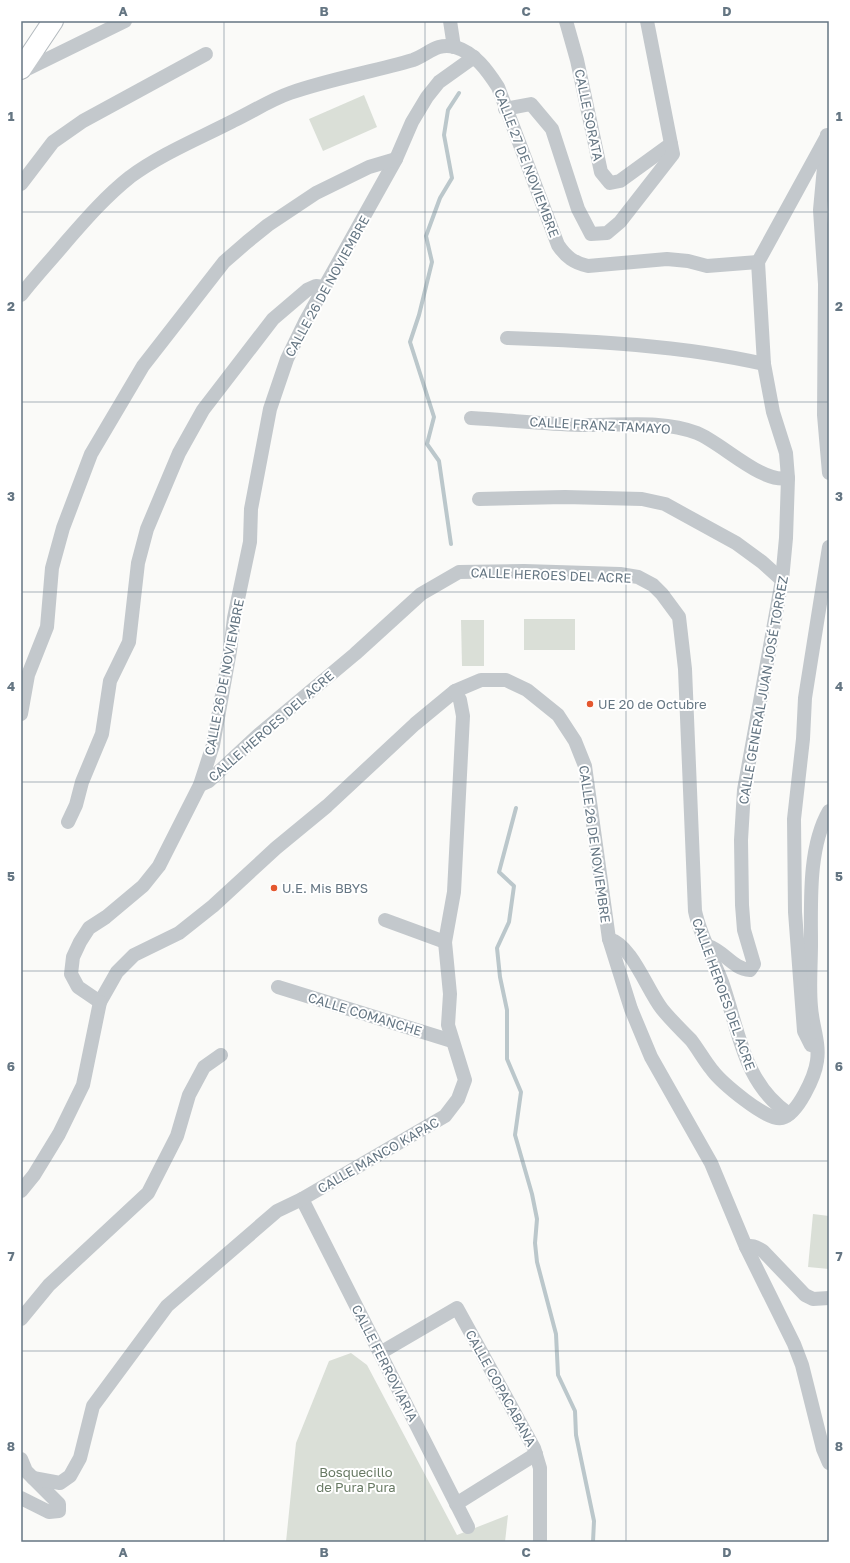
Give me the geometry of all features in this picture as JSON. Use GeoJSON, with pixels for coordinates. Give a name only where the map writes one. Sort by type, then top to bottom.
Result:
{"type":"FeatureCollection","features":[{"type":"Feature","properties":{"kind":"street"},"geometry":{"type":"LineString","coordinates":[[21,69],[38,21]]}},
{"type":"Feature","properties":{"kind":"street"},"geometry":{"type":"LineString","coordinates":[[21,69],[53,21]]}},
{"type":"Feature","properties":{"kind":"street"},"geometry":{"type":"LineString","coordinates":[[21,69],[125,21]]}},
{"type":"Feature","properties":{"kind":"street"},"geometry":{"type":"LineString","coordinates":[[450,21],[454,47]]}},
{"type":"Feature","properties":{"kind":"street","name":"CALLE SORATA"},"geometry":{"type":"LineString","coordinates":[[566,21],[577,60],[601,172],[610,183],[620,180],[671,144]]}},
{"type":"Feature","properties":{"kind":"street"},"geometry":{"type":"LineString","coordinates":[[506,109],[531,104],[552,129],[578,209],[591,234],[607,233],[620,222],[673,154],[647,21]]}},
{"type":"Feature","properties":{"kind":"street","name":"CALLE 27 DE NOVIEMBRE"},"geometry":{"type":"LineString","coordinates":[[21,295],[100,204],[129,178],[158,158],[236,120],[262,105],[289,94],[361,72],[414,60],[435,47],[454,47],[474,57],[483,64],[498,87],[558,245],[563,253],[576,263],[598,265],[667,259],[688,261],[707,266],[758,262]]}},
{"type":"Feature","properties":{"kind":"street"},"geometry":{"type":"LineString","coordinates":[[21,184],[53,142],[83,121],[206,54]]}},
{"type":"Feature","properties":{"kind":"street","name":"CALLE 26 DE NOVIEMBRE"},"geometry":{"type":"LineString","coordinates":[[474,57],[439,82],[427,96],[412,122],[396,159],[346,251],[324,286],[287,359],[270,409],[251,509],[250,542],[234,618],[230,651],[213,745],[200,785],[160,866],[143,886],[106,917],[89,928],[75,952],[71,974],[78,987],[100,1002],[117,972],[134,955],[178,933],[209,909],[276,848],[327,806],[415,724],[455,691],[481,680],[506,680],[527,690],[558,715],[575,741],[585,766],[609,939],[631,1009],[651,1057],[711,1163],[746,1247],[794,1344],[802,1365],[823,1449],[829,1463]]}},
{"type":"Feature","properties":{"kind":"street"},"geometry":{"type":"LineString","coordinates":[[758,262],[828,133]]}},
{"type":"Feature","properties":{"kind":"street"},"geometry":{"type":"LineString","coordinates":[[828,133],[820,210],[825,284],[823,370],[824,415],[829,473]]}},
{"type":"Feature","properties":{"kind":"street"},"geometry":{"type":"LineString","coordinates":[[21,714],[28,675],[47,627],[52,568],[63,528],[91,454],[143,366],[224,262],[246,242],[316,193],[369,167],[396,159]]}},
{"type":"Feature","properties":{"kind":"street","name":"CALLE GENERAL JUAN JOSÉ TORREZ"},"geometry":{"type":"LineString","coordinates":[[708,946],[716,949],[743,970],[750,970],[754,964],[744,930],[742,905],[741,840],[744,790],[782,580],[786,538],[788,478],[786,453],[774,412],[764,364],[758,262]]}},
{"type":"Feature","properties":{"kind":"street"},"geometry":{"type":"LineString","coordinates":[[68,822],[76,805],[82,782],[102,734],[110,681],[129,642],[138,563],[147,529],[178,453],[203,410],[273,319],[307,290],[316,286],[324,286]]}},
{"type":"Feature","properties":{"kind":"street"},"geometry":{"type":"LineString","coordinates":[[507,338],[579,341],[684,349],[725,355],[764,364]]}},
{"type":"Feature","properties":{"kind":"street","name":"CALLE FRANZ TAMAYO"},"geometry":{"type":"LineString","coordinates":[[471,418],[580,425],[662,425],[697,433],[772,477],[788,478]]}},
{"type":"Feature","properties":{"kind":"street"},"geometry":{"type":"LineString","coordinates":[[479,499],[565,497],[642,499],[665,504],[736,543],[762,562],[782,580]]}},
{"type":"Feature","properties":{"kind":"street"},"geometry":{"type":"LineString","coordinates":[[818,1046],[811,1045],[804,1031],[795,912],[794,819],[803,739],[805,698],[829,547]]}},
{"type":"Feature","properties":{"kind":"street","name":"CALLE HEROES DEL ACRE"},"geometry":{"type":"LineString","coordinates":[[200,785],[209,781],[256,737],[355,654],[421,594],[459,572],[524,571],[620,574],[638,577],[653,585],[662,594],[678,617],[685,669],[695,911],[697,925],[708,946],[722,984],[740,1044],[751,1073],[767,1095],[789,1114]]}},
{"type":"Feature","properties":{"kind":"street","name":"CALLE MANCO KAPAC"},"geometry":{"type":"LineString","coordinates":[[33,1478],[60,1483],[70,1476],[80,1458],[93,1406],[166,1306],[277,1211],[302,1199],[446,1116],[458,1099],[465,1080],[452,1041],[448,1019],[450,994],[445,942],[454,892],[462,724],[460,700],[455,691]]}},
{"type":"Feature","properties":{"kind":"street"},"geometry":{"type":"LineString","coordinates":[[609,939],[619,942],[662,1009],[691,1041],[713,1071],[740,1096],[763,1113],[775,1119],[783,1118],[789,1114],[809,1088],[817,1061],[818,1046],[811,1008],[812,891],[818,838],[829,811]]}},
{"type":"Feature","properties":{"kind":"street"},"geometry":{"type":"LineString","coordinates":[[385,920],[445,942]]}},
{"type":"Feature","properties":{"kind":"street","name":"CALLE COMANCHE"},"geometry":{"type":"LineString","coordinates":[[278,987],[452,1041]]}},
{"type":"Feature","properties":{"kind":"street"},"geometry":{"type":"LineString","coordinates":[[21,1190],[34,1176],[59,1134],[83,1085],[100,1002]]}},
{"type":"Feature","properties":{"kind":"street"},"geometry":{"type":"LineString","coordinates":[[21,1319],[49,1285],[148,1193],[177,1136],[189,1095],[204,1067],[221,1055]]}},
{"type":"Feature","properties":{"kind":"street","name":"CALLE FERROVIARIA"},"geometry":{"type":"LineString","coordinates":[[302,1199],[468,1526]]}},
{"type":"Feature","properties":{"kind":"street"},"geometry":{"type":"LineString","coordinates":[[746,1247],[750,1245],[755,1246],[763,1252],[805,1295],[813,1299],[829,1298]]}},
{"type":"Feature","properties":{"kind":"street","name":"CALLE COPACABANA"},"geometry":{"type":"LineString","coordinates":[[380,1353],[457,1308],[529,1437],[536,1454],[540,1468],[540,1542]]}},
{"type":"Feature","properties":{"kind":"street"},"geometry":{"type":"LineString","coordinates":[[456,1504],[536,1454]]}},
{"type":"Feature","properties":{"kind":"street"},"geometry":{"type":"LineString","coordinates":[[21,1459],[26,1470],[59,1504],[59,1511],[49,1512],[21,1498]]}},
{"type":"Feature","properties":{"kind":"green space"},"geometry":{"type":"Polygon","coordinates":[[[364,95],[377,127],[323,151],[309,119],[364,95]]]}},
{"type":"Feature","properties":{"kind":"green space"},"geometry":{"type":"Polygon","coordinates":[[[524,619],[575,619],[575,650],[524,650],[524,619]]]}},
{"type":"Feature","properties":{"kind":"green space"},"geometry":{"type":"Polygon","coordinates":[[[461,620],[484,620],[484,666],[462,666],[461,620]]]}},
{"type":"Feature","properties":{"kind":"green space"},"geometry":{"type":"Polygon","coordinates":[[[813,1214],[829,1216],[829,1269],[808,1267],[813,1214]]]}},
{"type":"Feature","properties":{"kind":"green space","name":"Bosquecillo de Pura Pura"},"geometry":{"type":"Polygon","coordinates":[[[351,1353],[367,1365],[457,1535],[508,1515],[505,1542],[286,1542],[296,1443],[329,1361],[351,1353]]]}},
{"type":"Feature","properties":{"kind":"waterway"},"geometry":{"type":"LineString","coordinates":[[451,544],[439,461],[427,444],[434,417],[410,342],[419,315],[432,262],[426,236],[440,198],[452,178],[444,135],[448,110],[459,93]]}},
{"type":"Feature","properties":{"kind":"waterway"},"geometry":{"type":"LineString","coordinates":[[516,808],[499,872],[514,886],[509,922],[497,948],[500,977],[507,1010],[507,1059],[521,1092],[515,1135],[532,1194],[537,1219],[535,1243],[537,1262],[556,1334],[558,1375],[575,1411],[576,1435],[594,1521],[593,1542]]}},
{"type":"Feature","properties":{"kind":"place","name":"UE 20 de Octubre"},"geometry":{"type":"Point","coordinates":[590,704]}},
{"type":"Feature","properties":{"kind":"place","name":"U.E. Mis BBYS"},"geometry":{"type":"Point","coordinates":[274,888]}}]}
